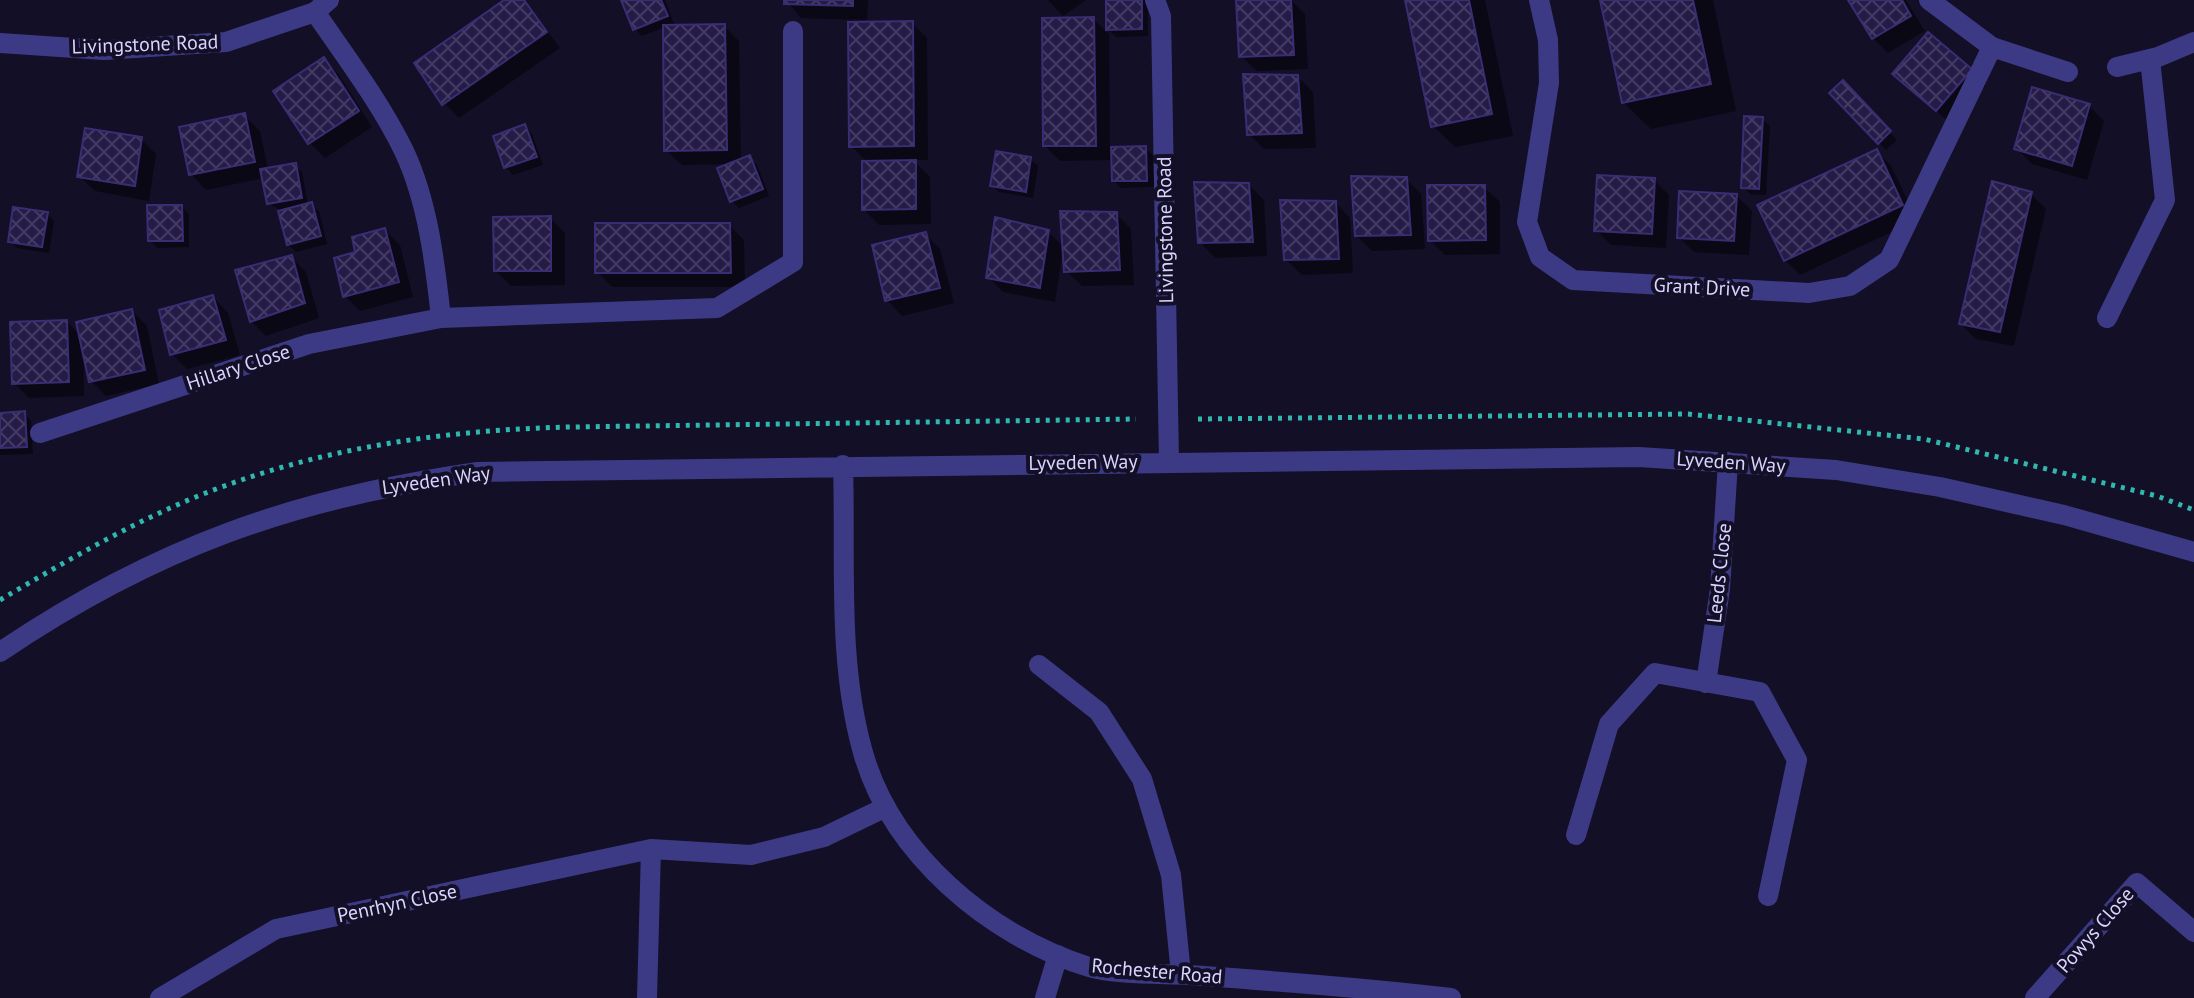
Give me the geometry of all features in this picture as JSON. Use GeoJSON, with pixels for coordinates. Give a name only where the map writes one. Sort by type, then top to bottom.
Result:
{"type":"FeatureCollection","features":[{"type":"Feature","properties":{"kind":"street","name":"Livingstone Road"},"geometry":{"type":"LineString","coordinates":[[1155,0],[1161,16],[1169,461]]}},
{"type":"Feature","properties":{"kind":"street","name":"Grant Drive"},"geometry":{"type":"LineString","coordinates":[[1539,0],[1548,40],[1549,83],[1527,222],[1540,257],[1573,280],[1809,293],[1850,286],[1889,260],[1992,47]]}},
{"type":"Feature","properties":{"kind":"street"},"geometry":{"type":"LineString","coordinates":[[1929,0],[1992,47],[2068,72]]}},
{"type":"Feature","properties":{"kind":"street","name":"Livingstone Road"},"geometry":{"type":"LineString","coordinates":[[0,43],[104,50],[226,42],[322,6]]}},
{"type":"Feature","properties":{"kind":"street"},"geometry":{"type":"LineString","coordinates":[[322,6],[405,153],[422,201],[441,318]]}},
{"type":"Feature","properties":{"kind":"street","name":"Hillary Close"},"geometry":{"type":"LineString","coordinates":[[40,433],[309,344],[441,318],[717,308],[793,262],[793,31]]}},
{"type":"Feature","properties":{"kind":"street"},"geometry":{"type":"LineString","coordinates":[[2117,67],[2150,59],[2194,42]]}},
{"type":"Feature","properties":{"kind":"street"},"geometry":{"type":"LineString","coordinates":[[2107,318],[2165,200],[2150,59]]}},
{"type":"Feature","properties":{"kind":"street","name":"Lyveden Way"},"geometry":{"type":"LineString","coordinates":[[0,652],[105,585],[180,549],[257,521],[376,488],[478,472],[1639,457],[1836,470],[1940,487],[2064,515],[2194,552]]}},
{"type":"Feature","properties":{"kind":"street","name":"Leeds Close"},"geometry":{"type":"LineString","coordinates":[[1706,683],[1720,589],[1728,462]]}},
{"type":"Feature","properties":{"kind":"street","name":"Rochester Road"},"geometry":{"type":"LineString","coordinates":[[843,465],[846,628],[851,694],[862,749],[886,807],[915,849],[951,888],[1027,943],[1092,968],[1451,998]]}},
{"type":"Feature","properties":{"kind":"street"},"geometry":{"type":"LineString","coordinates":[[1039,665],[1099,712],[1142,779],[1171,875],[1181,974]]}},
{"type":"Feature","properties":{"kind":"street"},"geometry":{"type":"LineString","coordinates":[[1576,835],[1609,724],[1655,673],[1760,692],[1797,760],[1768,896]]}},
{"type":"Feature","properties":{"kind":"street","name":"Penrhyn Close"},"geometry":{"type":"LineString","coordinates":[[160,998],[276,929],[651,849],[751,855],[824,837],[886,807]]}},
{"type":"Feature","properties":{"kind":"street"},"geometry":{"type":"LineString","coordinates":[[647,998],[651,849]]}},
{"type":"Feature","properties":{"kind":"street","name":"Powys Close"},"geometry":{"type":"LineString","coordinates":[[2035,998],[2137,883],[2194,932]]}},
{"type":"Feature","properties":{"kind":"street"},"geometry":{"type":"LineString","coordinates":[[1045,998],[1058,955]]}},
{"type":"Feature","properties":{"kind":"building"},"geometry":{"type":"Polygon","coordinates":[[[504,0],[524,0],[547,32],[442,105],[414,63],[504,0]]]}},
{"type":"Feature","properties":{"kind":"building"},"geometry":{"type":"Polygon","coordinates":[[[621,0],[661,0],[668,16],[633,30],[621,0]]]}},
{"type":"Feature","properties":{"kind":"building"},"geometry":{"type":"Polygon","coordinates":[[[784,0],[853,0],[853,6],[784,4],[784,0]]]}},
{"type":"Feature","properties":{"kind":"building"},"geometry":{"type":"Polygon","coordinates":[[[1106,0],[1142,0],[1142,29],[1106,30],[1106,0]]]}},
{"type":"Feature","properties":{"kind":"building"},"geometry":{"type":"Polygon","coordinates":[[[1236,0],[1291,0],[1294,55],[1239,57],[1236,0]]]}},
{"type":"Feature","properties":{"kind":"building"},"geometry":{"type":"Polygon","coordinates":[[[1405,0],[1469,0],[1492,114],[1431,127],[1405,0]]]}},
{"type":"Feature","properties":{"kind":"building"},"geometry":{"type":"Polygon","coordinates":[[[1600,0],[1693,0],[1711,84],[1622,103],[1600,0]]]}},
{"type":"Feature","properties":{"kind":"building"},"geometry":{"type":"Polygon","coordinates":[[[1848,0],[1902,0],[1911,16],[1872,39],[1848,0]]]}},
{"type":"Feature","properties":{"kind":"building"},"geometry":{"type":"Polygon","coordinates":[[[1094,17],[1096,146],[1043,146],[1042,18],[1094,17]]]}},
{"type":"Feature","properties":{"kind":"building"},"geometry":{"type":"Polygon","coordinates":[[[913,21],[914,146],[849,147],[848,22],[913,21]]]}},
{"type":"Feature","properties":{"kind":"building"},"geometry":{"type":"Polygon","coordinates":[[[725,24],[727,150],[664,151],[663,25],[725,24]]]}},
{"type":"Feature","properties":{"kind":"building"},"geometry":{"type":"Polygon","coordinates":[[[1928,32],[1972,69],[1936,111],[1892,74],[1928,32]]]}},
{"type":"Feature","properties":{"kind":"building"},"geometry":{"type":"Polygon","coordinates":[[[324,57],[359,111],[308,144],[273,91],[324,57]]]}},
{"type":"Feature","properties":{"kind":"building"},"geometry":{"type":"Polygon","coordinates":[[[1243,74],[1298,75],[1302,133],[1247,135],[1243,74]]]}},
{"type":"Feature","properties":{"kind":"building"},"geometry":{"type":"Polygon","coordinates":[[[1843,80],[1891,131],[1878,144],[1829,93],[1843,80]]]}},
{"type":"Feature","properties":{"kind":"building"},"geometry":{"type":"Polygon","coordinates":[[[2032,87],[2090,104],[2072,166],[2014,149],[2032,87]]]}},
{"type":"Feature","properties":{"kind":"building"},"geometry":{"type":"Polygon","coordinates":[[[245,113],[255,162],[189,175],[179,127],[245,113]]]}},
{"type":"Feature","properties":{"kind":"building"},"geometry":{"type":"Polygon","coordinates":[[[1744,116],[1763,117],[1759,189],[1741,188],[1744,116]]]}},
{"type":"Feature","properties":{"kind":"building"},"geometry":{"type":"Polygon","coordinates":[[[525,124],[537,157],[504,168],[493,136],[525,124]]]}},
{"type":"Feature","properties":{"kind":"building"},"geometry":{"type":"Polygon","coordinates":[[[85,128],[142,137],[135,186],[77,177],[85,128]]]}},
{"type":"Feature","properties":{"kind":"building"},"geometry":{"type":"Polygon","coordinates":[[[1146,146],[1147,181],[1112,181],[1111,147],[1146,146]]]}},
{"type":"Feature","properties":{"kind":"building"},"geometry":{"type":"Polygon","coordinates":[[[1877,149],[1903,205],[1784,261],[1757,205],[1877,149]]]}},
{"type":"Feature","properties":{"kind":"building"},"geometry":{"type":"Polygon","coordinates":[[[996,151],[1031,157],[1026,192],[990,186],[996,151]]]}},
{"type":"Feature","properties":{"kind":"building"},"geometry":{"type":"Polygon","coordinates":[[[750,155],[763,189],[730,202],[717,168],[750,155]]]}},
{"type":"Feature","properties":{"kind":"building"},"geometry":{"type":"Polygon","coordinates":[[[916,160],[916,209],[862,210],[862,161],[916,160]]]}},
{"type":"Feature","properties":{"kind":"building"},"geometry":{"type":"Polygon","coordinates":[[[296,163],[302,198],[267,204],[260,169],[296,163]]]}},
{"type":"Feature","properties":{"kind":"building"},"geometry":{"type":"Polygon","coordinates":[[[1597,175],[1655,178],[1652,234],[1594,231],[1597,175]]]}},
{"type":"Feature","properties":{"kind":"building"},"geometry":{"type":"Polygon","coordinates":[[[1351,176],[1407,177],[1411,235],[1355,236],[1351,176]]]}},
{"type":"Feature","properties":{"kind":"building"},"geometry":{"type":"Polygon","coordinates":[[[1992,181],[2032,192],[2000,332],[1959,324],[1992,181]]]}},
{"type":"Feature","properties":{"kind":"building"},"geometry":{"type":"Polygon","coordinates":[[[1194,182],[1249,183],[1253,242],[1198,243],[1194,182]]]}},
{"type":"Feature","properties":{"kind":"building"},"geometry":{"type":"Polygon","coordinates":[[[1427,185],[1485,185],[1486,240],[1428,241],[1427,185]]]}},
{"type":"Feature","properties":{"kind":"building"},"geometry":{"type":"Polygon","coordinates":[[[1679,191],[1737,194],[1734,241],[1677,238],[1679,191]]]}},
{"type":"Feature","properties":{"kind":"building"},"geometry":{"type":"Polygon","coordinates":[[[1280,200],[1336,201],[1339,259],[1284,260],[1280,200]]]}},
{"type":"Feature","properties":{"kind":"building"},"geometry":{"type":"Polygon","coordinates":[[[312,202],[321,236],[287,245],[278,211],[312,202]]]}},
{"type":"Feature","properties":{"kind":"building"},"geometry":{"type":"Polygon","coordinates":[[[147,205],[182,205],[183,241],[148,241],[147,205]]]}},
{"type":"Feature","properties":{"kind":"building"},"geometry":{"type":"Polygon","coordinates":[[[13,207],[48,212],[42,247],[8,242],[13,207]]]}},
{"type":"Feature","properties":{"kind":"building"},"geometry":{"type":"Polygon","coordinates":[[[1060,211],[1117,212],[1120,270],[1064,272],[1060,211]]]}},
{"type":"Feature","properties":{"kind":"building"},"geometry":{"type":"Polygon","coordinates":[[[551,216],[551,271],[494,271],[493,217],[551,216]]]}},
{"type":"Feature","properties":{"kind":"building"},"geometry":{"type":"Polygon","coordinates":[[[995,217],[1049,230],[1040,288],[986,278],[995,217]]]}},
{"type":"Feature","properties":{"kind":"building"},"geometry":{"type":"Polygon","coordinates":[[[595,223],[730,223],[731,273],[595,273],[595,223]]]}},
{"type":"Feature","properties":{"kind":"building"},"geometry":{"type":"Polygon","coordinates":[[[385,228],[399,282],[343,297],[334,258],[355,252],[352,237],[385,228]]]}},
{"type":"Feature","properties":{"kind":"building"},"geometry":{"type":"Polygon","coordinates":[[[926,232],[940,288],[885,301],[872,245],[926,232]]]}},
{"type":"Feature","properties":{"kind":"building"},"geometry":{"type":"Polygon","coordinates":[[[292,255],[305,303],[250,322],[235,270],[292,255]]]}},
{"type":"Feature","properties":{"kind":"building"},"geometry":{"type":"Polygon","coordinates":[[[213,295],[226,340],[170,355],[159,310],[213,295]]]}},
{"type":"Feature","properties":{"kind":"building"},"geometry":{"type":"Polygon","coordinates":[[[132,309],[145,370],[89,382],[76,322],[132,309]]]}},
{"type":"Feature","properties":{"kind":"building"},"geometry":{"type":"Polygon","coordinates":[[[67,320],[69,382],[12,384],[10,322],[67,320]]]}},
{"type":"Feature","properties":{"kind":"building"},"geometry":{"type":"Polygon","coordinates":[[[25,411],[27,447],[0,448],[0,413],[25,411]]]}}]}
